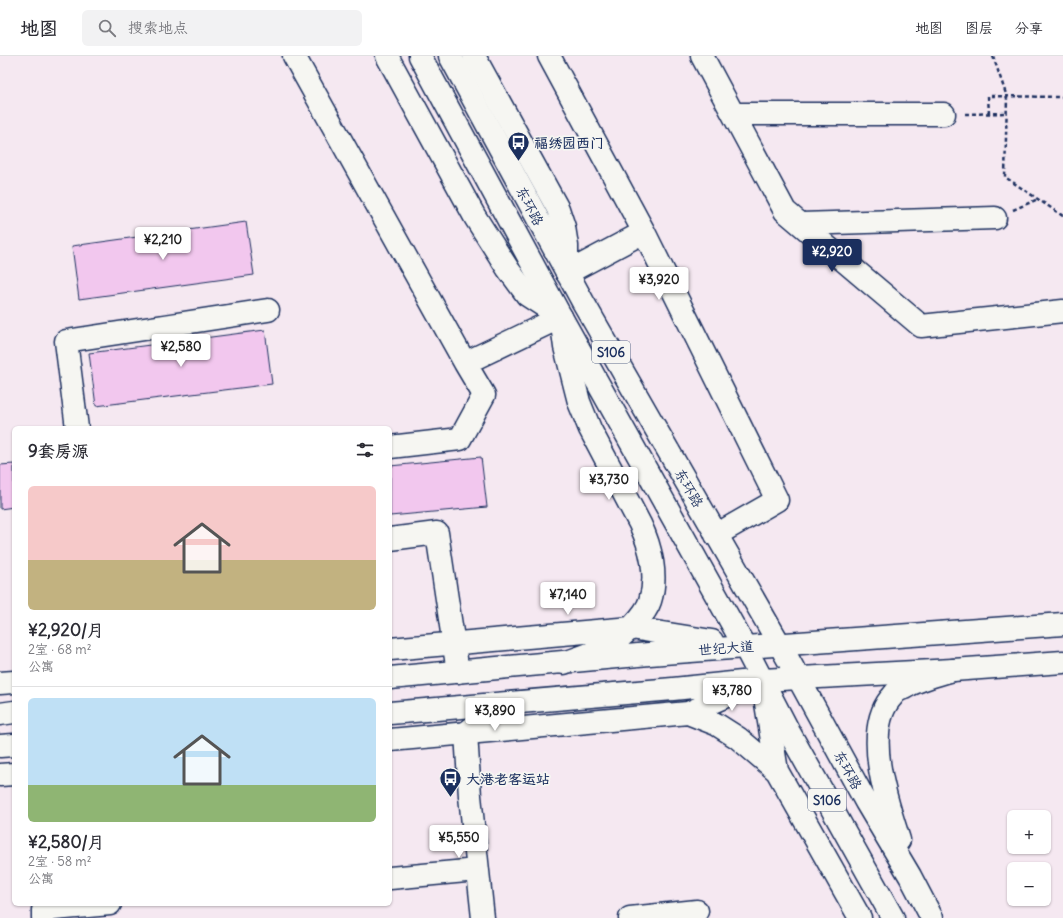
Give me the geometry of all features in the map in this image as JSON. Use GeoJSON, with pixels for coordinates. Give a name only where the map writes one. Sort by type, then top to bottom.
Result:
{"type":"FeatureCollection","features":[{"type":"Feature","properties":{"kind":"main road"},"geometry":{"type":"LineString","coordinates":[[294,56],[465,364],[484,395],[460,439],[392,447]]}},
{"type":"Feature","properties":{"kind":"main road"},"geometry":{"type":"LineString","coordinates":[[387,56],[475,217],[508,268],[527,295],[561,317],[565,347],[579,402],[590,428],[646,536],[650,548],[653,574],[650,603],[632,628],[614,642],[596,652],[564,663]]}},
{"type":"Feature","properties":{"kind":"main road","name":"东环路"},"geometry":{"type":"LineString","coordinates":[[420,56],[561,317],[893,918]]}},
{"type":"Feature","properties":{"kind":"main road","name":"东环路"},"geometry":{"type":"LineString","coordinates":[[450,56],[567,273],[779,644],[866,802],[910,876],[932,918]]}},
{"type":"Feature","properties":{"kind":"main road"},"geometry":{"type":"LineString","coordinates":[[474,56],[558,209],[564,227],[567,246],[567,273],[644,232]]}},
{"type":"Feature","properties":{"kind":"main road"},"geometry":{"type":"LineString","coordinates":[[549,56],[644,232],[777,500],[716,535]]}},
{"type":"Feature","properties":{"kind":"main road"},"geometry":{"type":"LineString","coordinates":[[702,56],[785,211],[920,326],[1063,311]]}},
{"type":"Feature","properties":{"kind":"main road"},"geometry":{"type":"LineString","coordinates":[[734,114],[944,114]]}},
{"type":"Feature","properties":{"kind":"main road"},"geometry":{"type":"LineString","coordinates":[[801,224],[994,218]]}},
{"type":"Feature","properties":{"kind":"main road"},"geometry":{"type":"LineString","coordinates":[[77,426],[66,341],[268,310]]}},
{"type":"Feature","properties":{"kind":"main road"},"geometry":{"type":"LineString","coordinates":[[465,364],[561,317]]}},
{"type":"Feature","properties":{"kind":"main road"},"geometry":{"type":"LineString","coordinates":[[392,539],[437,533],[458,672]]}},
{"type":"Feature","properties":{"kind":"main road","name":"世纪大道"},"geometry":{"type":"LineString","coordinates":[[392,678],[649,654],[1063,624]]}},
{"type":"Feature","properties":{"kind":"main road"},"geometry":{"type":"LineString","coordinates":[[392,649],[632,628],[744,647]]}},
{"type":"Feature","properties":{"kind":"main road"},"geometry":{"type":"LineString","coordinates":[[392,713],[673,690],[762,680],[953,670],[1063,662]]}},
{"type":"Feature","properties":{"kind":"main road"},"geometry":{"type":"LineString","coordinates":[[910,876],[883,787],[879,760],[878,737],[880,718],[885,705],[896,692],[914,682],[953,670]]}},
{"type":"Feature","properties":{"kind":"main road"},"geometry":{"type":"LineString","coordinates":[[392,740],[688,713],[762,680]]}},
{"type":"Feature","properties":{"kind":"main road"},"geometry":{"type":"LineString","coordinates":[[762,680],[777,771],[860,918]]}},
{"type":"Feature","properties":{"kind":"main road"},"geometry":{"type":"LineString","coordinates":[[0,683],[12,682]]}},
{"type":"Feature","properties":{"kind":"main road"},"geometry":{"type":"LineString","coordinates":[[466,734],[503,704]]}},
{"type":"Feature","properties":{"kind":"main road"},"geometry":{"type":"LineString","coordinates":[[415,711],[466,734]]}},
{"type":"Feature","properties":{"kind":"main road"},"geometry":{"type":"LineString","coordinates":[[0,714],[12,712]]}},
{"type":"Feature","properties":{"kind":"main road"},"geometry":{"type":"LineString","coordinates":[[688,713],[716,724],[738,738],[777,771]]}},
{"type":"Feature","properties":{"kind":"main road"},"geometry":{"type":"LineString","coordinates":[[466,734],[470,796],[483,918]]}},
{"type":"Feature","properties":{"kind":"main road"},"geometry":{"type":"LineString","coordinates":[[0,746],[12,745]]}},
{"type":"Feature","properties":{"kind":"main road"},"geometry":{"type":"LineString","coordinates":[[0,775],[12,774]]}},
{"type":"Feature","properties":{"kind":"main road"},"geometry":{"type":"LineString","coordinates":[[392,878],[478,870]]}},
{"type":"Feature","properties":{"kind":"main road"},"geometry":{"type":"LineString","coordinates":[[43,918],[43,910],[88,906]]}},
{"type":"Feature","properties":{"kind":"main road"},"geometry":{"type":"LineString","coordinates":[[630,918],[697,911]]}},
{"type":"Feature","properties":{"kind":"path"},"geometry":{"type":"LineString","coordinates":[[993,56],[1007,97],[1005,177],[1063,216]]}},
{"type":"Feature","properties":{"kind":"path"},"geometry":{"type":"LineString","coordinates":[[989,114],[988,96],[1063,97]]}},
{"type":"Feature","properties":{"kind":"path"},"geometry":{"type":"LineString","coordinates":[[944,114],[1007,113]]}},
{"type":"Feature","properties":{"kind":"building"},"geometry":{"type":"Polygon","coordinates":[[[246,222],[254,275],[79,299],[72,246],[246,222]]]}},
{"type":"Feature","properties":{"kind":"building"},"geometry":{"type":"Polygon","coordinates":[[[265,330],[272,384],[96,406],[89,353],[265,330]]]}},
{"type":"Feature","properties":{"kind":"building"},"geometry":{"type":"Polygon","coordinates":[[[481,457],[487,507],[392,516],[392,466],[481,457]]]}},
{"type":"Feature","properties":{"kind":"building"},"geometry":{"type":"Polygon","coordinates":[[[12,464],[12,507],[0,509],[0,465],[12,464]]]}},
{"type":"Feature","properties":{"kind":"place","name":"福绣园西门"},"geometry":{"type":"Point","coordinates":[518,162]}},
{"type":"Feature","properties":{"kind":"place","name":"大港老客运站"},"geometry":{"type":"Point","coordinates":[451,798]}}]}
